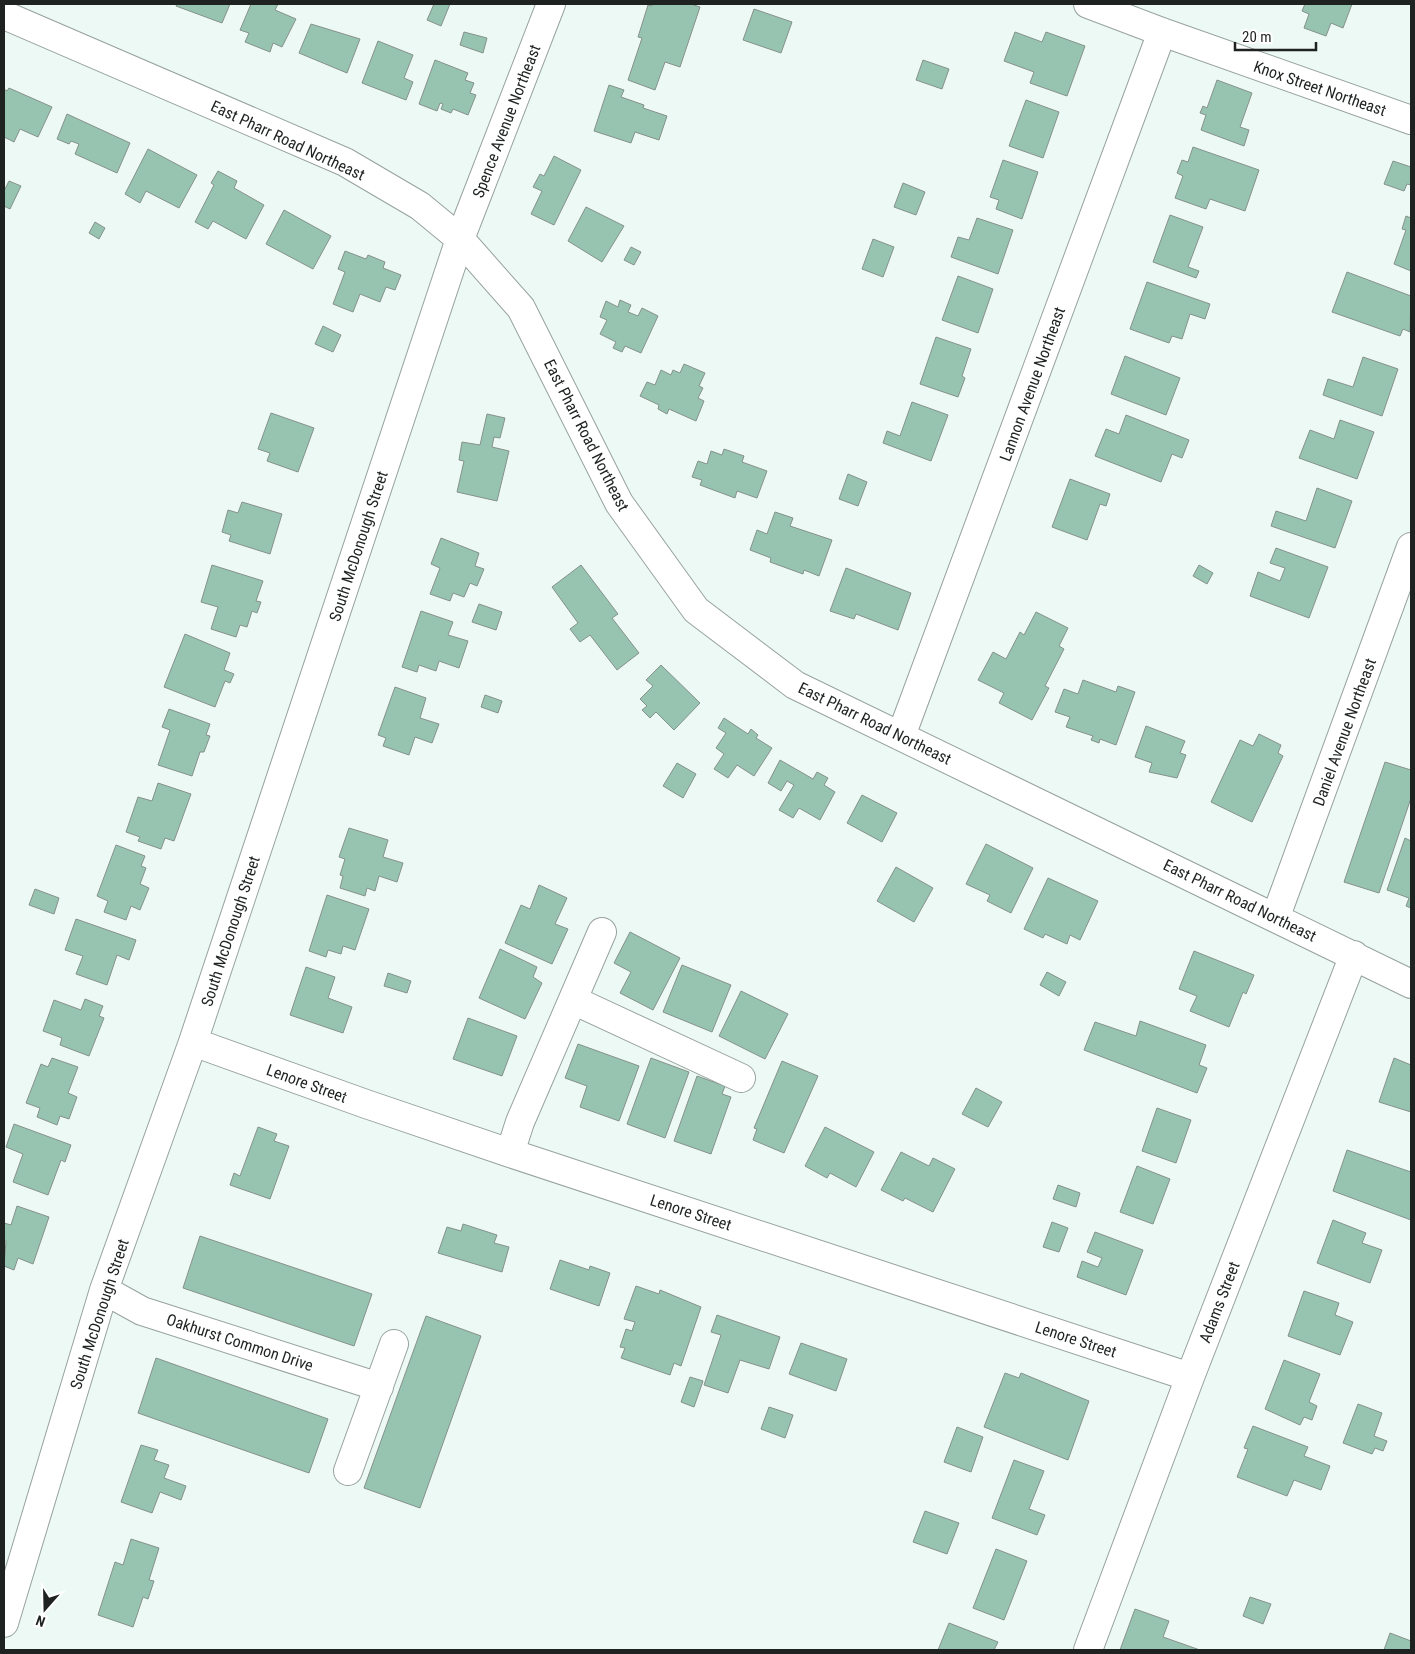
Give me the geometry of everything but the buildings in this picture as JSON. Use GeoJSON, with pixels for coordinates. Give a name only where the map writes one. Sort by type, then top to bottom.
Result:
{"type":"FeatureCollection","features":[{"type":"Feature","properties":{"kind":"street","name":"Spence Avenue Northeast"},"geometry":{"type":"LineString","coordinates":[[460,239],[552,4]]}},
{"type":"Feature","properties":{"kind":"street","name":"Knox Street Northeast"},"geometry":{"type":"LineString","coordinates":[[1088,4],[1411,120]]}},
{"type":"Feature","properties":{"kind":"street","name":"East Pharr Road Northeast"},"geometry":{"type":"LineString","coordinates":[[4,15],[345,162],[420,206],[460,239],[521,308],[619,502],[696,610],[794,685],[1090,829],[1276,916],[1411,984]]}},
{"type":"Feature","properties":{"kind":"street","name":"Lannon Avenue Northeast"},"geometry":{"type":"LineString","coordinates":[[902,736],[1162,32]]}},
{"type":"Feature","properties":{"kind":"street","name":"South McDonough Street"},"geometry":{"type":"LineString","coordinates":[[4,1623],[104,1290],[193,1042],[460,239]]}},
{"type":"Feature","properties":{"kind":"street","name":"Daniel Avenue Northeast"},"geometry":{"type":"LineString","coordinates":[[1276,916],[1411,547]]}},
{"type":"Feature","properties":{"kind":"street"},"geometry":{"type":"LineString","coordinates":[[510,1153],[520,1122],[602,932]]}},
{"type":"Feature","properties":{"kind":"street","name":"Adams Street"},"geometry":{"type":"LineString","coordinates":[[1088,1650],[1190,1377],[1354,955]]}},
{"type":"Feature","properties":{"kind":"street"},"geometry":{"type":"LineString","coordinates":[[573,1000],[741,1078]]}},
{"type":"Feature","properties":{"kind":"street","name":"Lenore Street"},"geometry":{"type":"LineString","coordinates":[[193,1042],[510,1153],[1190,1377]]}},
{"type":"Feature","properties":{"kind":"street","name":"Oakhurst Common Drive"},"geometry":{"type":"LineString","coordinates":[[104,1290],[142,1311],[379,1387]]}},
{"type":"Feature","properties":{"kind":"street"},"geometry":{"type":"LineString","coordinates":[[348,1471],[394,1344]]}}]}
